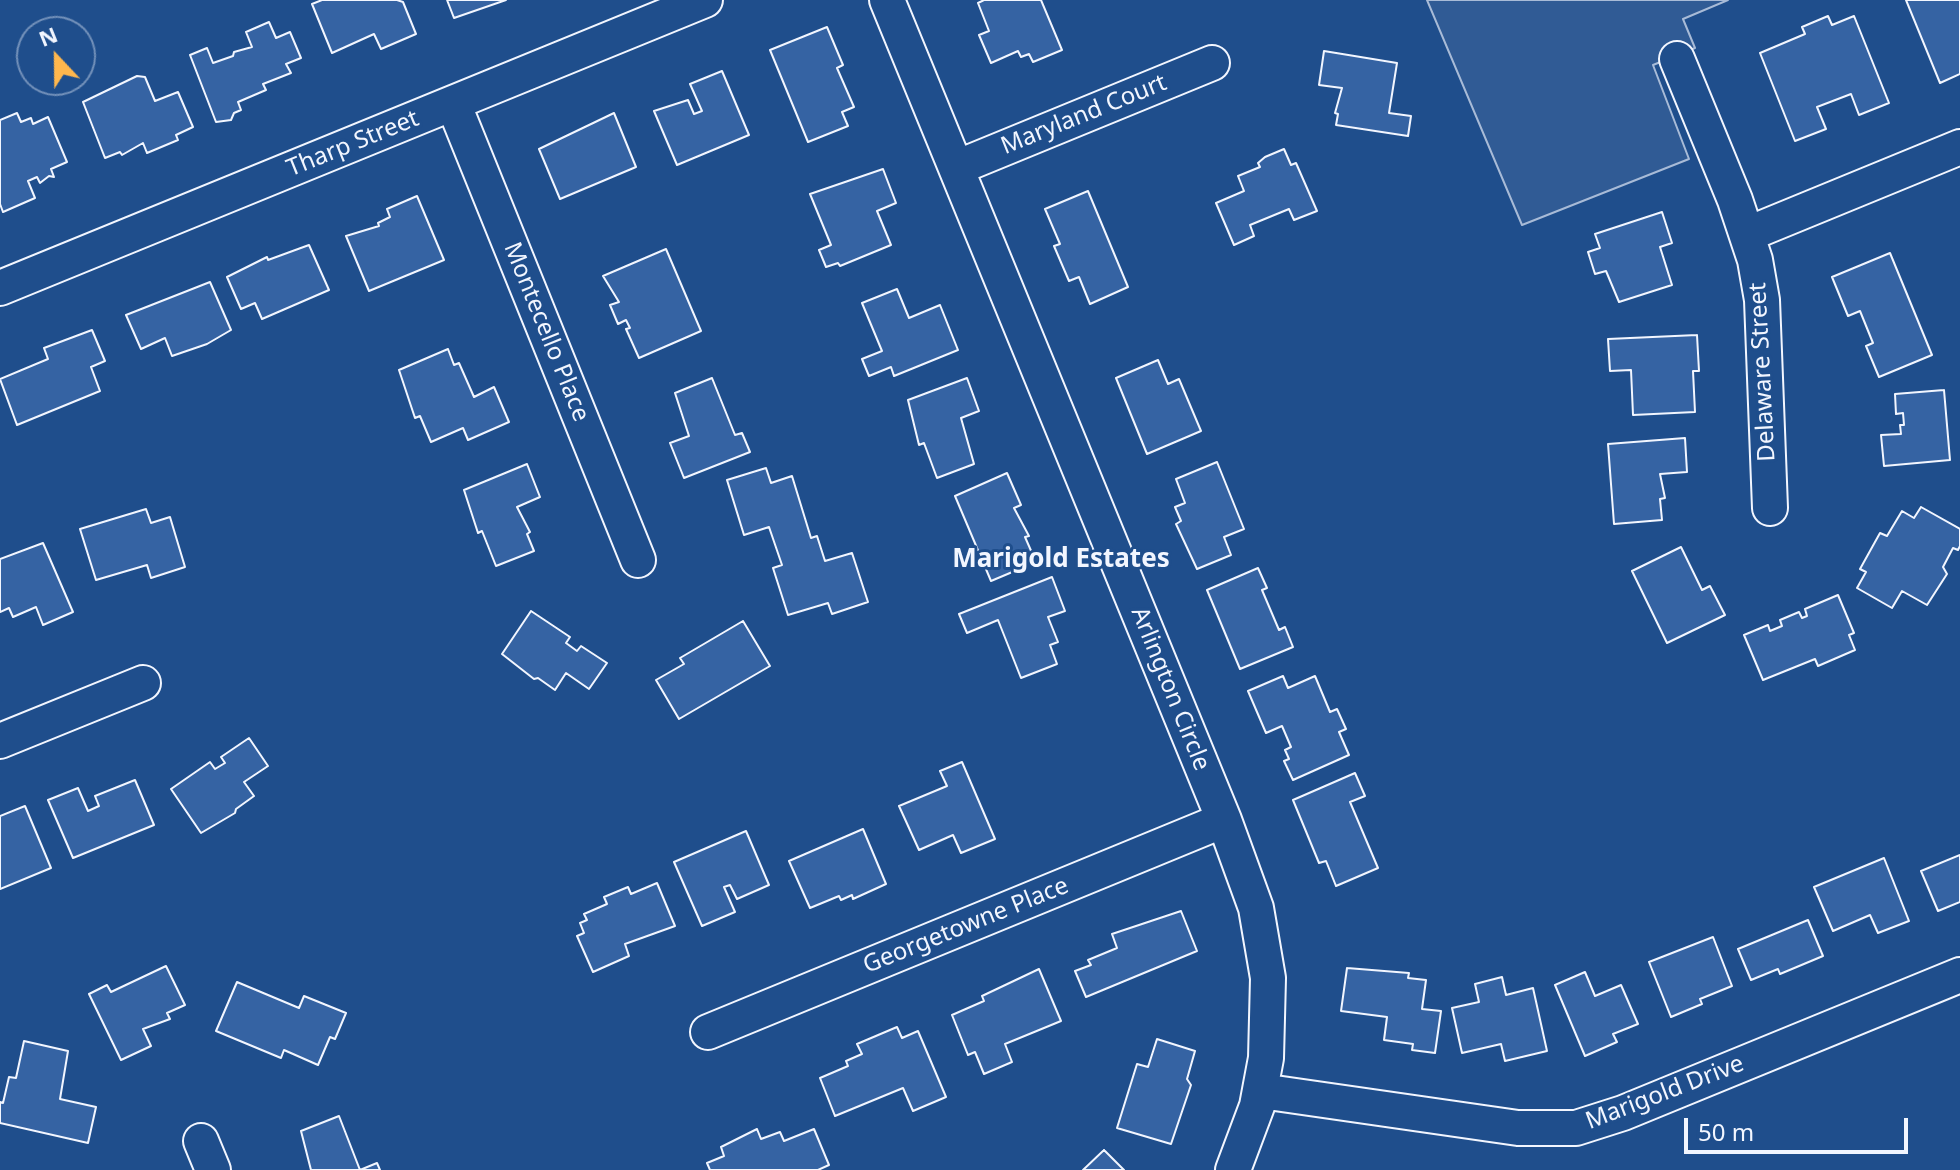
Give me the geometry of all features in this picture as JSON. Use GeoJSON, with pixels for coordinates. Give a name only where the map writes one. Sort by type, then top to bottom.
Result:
{"type":"FeatureCollection","features":[{"type":"Feature","properties":{"kind":"street","name":"Tharp Street"},"geometry":{"type":"LineString","coordinates":[[0,288],[705,0]]}},
{"type":"Feature","properties":{"kind":"street","name":"Arlington Circle"},"geometry":{"type":"LineString","coordinates":[[887,0],[1224,820],[1256,908],[1266,958],[1269,1028],[1261,1091],[1233,1170]]}},
{"type":"Feature","properties":{"kind":"street","name":"Delaware Street"},"geometry":{"type":"LineString","coordinates":[[1677,59],[1748,234],[1762,300],[1770,508]]}},
{"type":"Feature","properties":{"kind":"street","name":"Maryland Court"},"geometry":{"type":"LineString","coordinates":[[956,168],[1212,63]]}},
{"type":"Feature","properties":{"kind":"street","name":"Montecello Place"},"geometry":{"type":"LineString","coordinates":[[453,103],[638,560]]}},
{"type":"Feature","properties":{"kind":"street"},"geometry":{"type":"LineString","coordinates":[[1748,234],[1960,147]]}},
{"type":"Feature","properties":{"kind":"street"},"geometry":{"type":"LineString","coordinates":[[0,741],[143,683]]}},
{"type":"Feature","properties":{"kind":"street","name":"Georgetowne Place"},"geometry":{"type":"LineString","coordinates":[[708,1032],[1224,820]]}},
{"type":"Feature","properties":{"kind":"street","name":"Marigold Drive"},"geometry":{"type":"LineString","coordinates":[[1261,1091],[1518,1128],[1576,1128],[1623,1113],[1960,975]]}},
{"type":"Feature","properties":{"kind":"shaded area"},"geometry":{"type":"Polygon","coordinates":[[[1427,0],[1728,0],[1683,19],[1695,48],[1653,65],[1689,159],[1522,225],[1427,0]]]}},
{"type":"Feature","properties":{"kind":"building"},"geometry":{"type":"Polygon","coordinates":[[[322,0],[403,2],[416,34],[381,49],[374,34],[332,53],[312,4],[322,0]]]}},
{"type":"Feature","properties":{"kind":"building"},"geometry":{"type":"Polygon","coordinates":[[[447,0],[506,0],[454,18],[447,0]]]}},
{"type":"Feature","properties":{"kind":"building"},"geometry":{"type":"Polygon","coordinates":[[[984,0],[1041,0],[1062,50],[1033,62],[1029,54],[1021,57],[1018,51],[991,63],[979,35],[989,31],[978,3],[984,0]]]}},
{"type":"Feature","properties":{"kind":"building"},"geometry":{"type":"Polygon","coordinates":[[[1906,0],[1960,0],[1960,74],[1940,83],[1906,0]]]}},
{"type":"Feature","properties":{"kind":"building"},"geometry":{"type":"Polygon","coordinates":[[[1828,16],[1832,25],[1854,16],[1889,103],[1859,115],[1851,94],[1817,107],[1826,129],[1795,141],[1760,53],[1805,34],[1802,27],[1828,16]]]}},
{"type":"Feature","properties":{"kind":"building"},"geometry":{"type":"Polygon","coordinates":[[[269,22],[276,38],[290,32],[301,58],[286,64],[291,73],[263,84],[266,90],[238,102],[241,110],[234,113],[231,120],[216,122],[190,55],[207,48],[213,63],[233,56],[234,52],[252,47],[246,32],[269,22]]]}},
{"type":"Feature","properties":{"kind":"building"},"geometry":{"type":"Polygon","coordinates":[[[827,27],[843,65],[837,68],[854,107],[842,112],[848,126],[808,142],[770,50],[827,27]]]}},
{"type":"Feature","properties":{"kind":"building"},"geometry":{"type":"Polygon","coordinates":[[[1324,51],[1397,63],[1389,113],[1411,116],[1408,136],[1336,125],[1338,114],[1335,113],[1342,88],[1319,85],[1324,51]]]}},
{"type":"Feature","properties":{"kind":"building"},"geometry":{"type":"Polygon","coordinates":[[[722,71],[749,135],[677,165],[654,111],[688,100],[694,114],[702,111],[690,84],[722,71]]]}},
{"type":"Feature","properties":{"kind":"building"},"geometry":{"type":"Polygon","coordinates":[[[137,76],[145,77],[155,101],[178,92],[193,127],[176,135],[178,140],[147,153],[143,143],[122,155],[120,152],[105,158],[83,102],[137,76]]]}},
{"type":"Feature","properties":{"kind":"building"},"geometry":{"type":"Polygon","coordinates":[[[17,113],[21,122],[31,118],[33,124],[48,117],[67,162],[51,169],[54,177],[49,176],[40,183],[37,177],[28,181],[35,198],[3,212],[0,204],[0,120],[17,113]]]}},
{"type":"Feature","properties":{"kind":"building"},"geometry":{"type":"Polygon","coordinates":[[[614,113],[636,167],[560,199],[539,149],[614,113]]]}},
{"type":"Feature","properties":{"kind":"building"},"geometry":{"type":"Polygon","coordinates":[[[1284,149],[1291,165],[1296,163],[1317,211],[1294,220],[1289,209],[1250,225],[1254,236],[1234,245],[1216,203],[1244,191],[1238,176],[1260,167],[1258,163],[1265,157],[1284,149]]]}},
{"type":"Feature","properties":{"kind":"building"},"geometry":{"type":"Polygon","coordinates":[[[883,169],[896,203],[877,211],[891,245],[840,266],[838,263],[826,267],[819,250],[831,245],[810,194],[883,169]]]}},
{"type":"Feature","properties":{"kind":"building"},"geometry":{"type":"Polygon","coordinates":[[[1088,191],[1128,287],[1090,304],[1079,277],[1069,281],[1054,246],[1060,244],[1045,209],[1088,191]]]}},
{"type":"Feature","properties":{"kind":"building"},"geometry":{"type":"Polygon","coordinates":[[[417,196],[444,260],[369,291],[346,236],[379,226],[378,223],[390,217],[387,209],[417,196]]]}},
{"type":"Feature","properties":{"kind":"building"},"geometry":{"type":"Polygon","coordinates":[[[1662,212],[1672,243],[1660,247],[1672,285],[1619,302],[1606,271],[1595,274],[1588,252],[1600,248],[1595,234],[1662,212]]]}},
{"type":"Feature","properties":{"kind":"building"},"geometry":{"type":"Polygon","coordinates":[[[309,245],[329,290],[262,319],[255,303],[241,309],[227,277],[267,257],[268,260],[309,245]]]}},
{"type":"Feature","properties":{"kind":"building"},"geometry":{"type":"Polygon","coordinates":[[[666,249],[701,331],[639,358],[626,329],[630,328],[626,320],[618,324],[610,305],[619,302],[603,276],[666,249]]]}},
{"type":"Feature","properties":{"kind":"building"},"geometry":{"type":"Polygon","coordinates":[[[1890,253],[1932,355],[1879,377],[1866,346],[1873,343],[1860,311],[1848,316],[1832,277],[1890,253]]]}},
{"type":"Feature","properties":{"kind":"building"},"geometry":{"type":"Polygon","coordinates":[[[210,282],[231,330],[207,344],[172,356],[165,338],[141,349],[126,315],[210,282]]]}},
{"type":"Feature","properties":{"kind":"building"},"geometry":{"type":"Polygon","coordinates":[[[897,289],[909,318],[940,305],[958,350],[894,376],[891,367],[869,376],[862,359],[882,351],[862,303],[897,289]]]}},
{"type":"Feature","properties":{"kind":"building"},"geometry":{"type":"Polygon","coordinates":[[[92,330],[105,361],[91,367],[100,391],[17,425],[0,379],[48,359],[44,348],[92,330]]]}},
{"type":"Feature","properties":{"kind":"building"},"geometry":{"type":"Polygon","coordinates":[[[1697,335],[1699,371],[1693,371],[1695,412],[1633,415],[1631,370],[1610,371],[1608,339],[1697,335]]]}},
{"type":"Feature","properties":{"kind":"building"},"geometry":{"type":"Polygon","coordinates":[[[448,349],[454,365],[459,363],[474,397],[494,387],[509,422],[468,440],[463,428],[431,442],[420,416],[415,418],[399,370],[448,349]]]}},
{"type":"Feature","properties":{"kind":"building"},"geometry":{"type":"Polygon","coordinates":[[[1158,360],[1168,384],[1179,379],[1201,431],[1147,454],[1116,378],[1158,360]]]}},
{"type":"Feature","properties":{"kind":"building"},"geometry":{"type":"Polygon","coordinates":[[[712,378],[735,435],[742,433],[750,452],[684,478],[670,443],[689,436],[675,393],[712,378]]]}},
{"type":"Feature","properties":{"kind":"building"},"geometry":{"type":"Polygon","coordinates":[[[967,378],[979,411],[961,418],[974,464],[937,478],[924,443],[919,445],[908,400],[967,378]]]}},
{"type":"Feature","properties":{"kind":"building"},"geometry":{"type":"Polygon","coordinates":[[[1944,390],[1950,460],[1884,466],[1881,435],[1901,434],[1900,425],[1904,425],[1903,413],[1896,414],[1895,394],[1944,390]]]}},
{"type":"Feature","properties":{"kind":"building"},"geometry":{"type":"Polygon","coordinates":[[[1685,438],[1687,472],[1660,474],[1665,498],[1660,499],[1662,520],[1614,524],[1608,444],[1685,438]]]}},
{"type":"Feature","properties":{"kind":"building"},"geometry":{"type":"Polygon","coordinates":[[[1217,462],[1244,529],[1224,537],[1231,555],[1197,569],[1176,524],[1181,521],[1175,507],[1185,503],[1176,479],[1217,462]]]}},
{"type":"Feature","properties":{"kind":"building"},"geometry":{"type":"Polygon","coordinates":[[[527,464],[540,497],[517,507],[530,532],[527,534],[534,551],[496,566],[482,531],[478,533],[464,490],[527,464]]]}},
{"type":"Feature","properties":{"kind":"building"},"geometry":{"type":"Polygon","coordinates":[[[766,468],[771,483],[792,476],[811,538],[817,536],[825,561],[852,553],[868,602],[832,614],[828,603],[788,615],[773,568],[782,565],[769,527],[744,535],[727,480],[766,468]]]}},
{"type":"Feature","properties":{"kind":"building"},"geometry":{"type":"Polygon","coordinates":[[[1007,473],[1021,505],[1014,508],[1029,536],[1025,537],[1036,562],[991,581],[955,496],[1007,473]]]}},
{"type":"Feature","properties":{"kind":"building"},"geometry":{"type":"Polygon","coordinates":[[[1921,507],[1960,529],[1960,546],[1958,550],[1953,548],[1943,567],[1947,574],[1927,605],[1902,591],[1892,608],[1857,588],[1866,572],[1860,569],[1880,533],[1887,536],[1902,511],[1914,518],[1921,507]]]}},
{"type":"Feature","properties":{"kind":"building"},"geometry":{"type":"Polygon","coordinates":[[[146,509],[151,523],[170,517],[185,567],[151,578],[147,565],[96,580],[80,529],[146,509]]]}},
{"type":"Feature","properties":{"kind":"building"},"geometry":{"type":"Polygon","coordinates":[[[43,543],[73,612],[43,625],[36,607],[13,617],[9,608],[0,612],[0,559],[43,543]]]}},
{"type":"Feature","properties":{"kind":"building"},"geometry":{"type":"Polygon","coordinates":[[[1681,547],[1702,590],[1710,586],[1725,615],[1667,643],[1632,571],[1681,547]]]}},
{"type":"Feature","properties":{"kind":"building"},"geometry":{"type":"Polygon","coordinates":[[[1258,568],[1267,588],[1262,590],[1279,630],[1285,627],[1293,647],[1240,669],[1207,590],[1258,568]]]}},
{"type":"Feature","properties":{"kind":"building"},"geometry":{"type":"Polygon","coordinates":[[[1052,577],[1065,611],[1048,617],[1058,642],[1050,645],[1057,664],[1021,678],[998,620],[967,633],[959,614],[1052,577]]]}},
{"type":"Feature","properties":{"kind":"building"},"geometry":{"type":"Polygon","coordinates":[[[1838,595],[1854,633],[1849,635],[1855,650],[1818,666],[1815,659],[1763,680],[1744,635],[1768,625],[1770,631],[1782,626],[1780,620],[1799,612],[1802,618],[1807,616],[1805,609],[1838,595]]]}},
{"type":"Feature","properties":{"kind":"building"},"geometry":{"type":"Polygon","coordinates":[[[531,611],[570,637],[566,643],[577,651],[581,646],[607,663],[589,689],[566,673],[555,690],[538,678],[534,679],[502,654],[531,611]]]}},
{"type":"Feature","properties":{"kind":"building"},"geometry":{"type":"Polygon","coordinates":[[[743,621],[770,666],[679,719],[656,680],[684,664],[680,658],[743,621]]]}},
{"type":"Feature","properties":{"kind":"building"},"geometry":{"type":"Polygon","coordinates":[[[1283,676],[1288,688],[1315,676],[1330,712],[1337,709],[1346,729],[1339,732],[1349,755],[1293,780],[1284,761],[1289,759],[1285,750],[1291,747],[1282,726],[1266,733],[1248,691],[1283,676]]]}},
{"type":"Feature","properties":{"kind":"building"},"geometry":{"type":"Polygon","coordinates":[[[249,738],[268,766],[244,782],[254,796],[235,813],[201,833],[171,789],[210,762],[215,769],[225,763],[221,757],[249,738]]]}},
{"type":"Feature","properties":{"kind":"building"},"geometry":{"type":"Polygon","coordinates":[[[962,762],[995,839],[961,853],[953,835],[919,850],[899,806],[947,786],[940,771],[962,762]]]}},
{"type":"Feature","properties":{"kind":"building"},"geometry":{"type":"Polygon","coordinates":[[[1355,773],[1365,796],[1350,802],[1378,868],[1336,886],[1326,861],[1319,863],[1293,800],[1355,773]]]}},
{"type":"Feature","properties":{"kind":"building"},"geometry":{"type":"Polygon","coordinates":[[[135,780],[154,825],[73,858],[48,800],[78,788],[88,811],[99,806],[95,796],[135,780]]]}},
{"type":"Feature","properties":{"kind":"building"},"geometry":{"type":"Polygon","coordinates":[[[25,806],[51,868],[0,889],[0,816],[25,806]]]}},
{"type":"Feature","properties":{"kind":"building"},"geometry":{"type":"Polygon","coordinates":[[[863,829],[886,884],[853,899],[852,895],[841,900],[839,896],[810,908],[789,861],[863,829]]]}},
{"type":"Feature","properties":{"kind":"building"},"geometry":{"type":"Polygon","coordinates":[[[746,831],[769,885],[737,899],[730,885],[724,887],[735,912],[702,926],[674,862],[746,831]]]}},
{"type":"Feature","properties":{"kind":"building"},"geometry":{"type":"Polygon","coordinates":[[[1960,855],[1960,902],[1938,911],[1921,871],[1960,855]]]}},
{"type":"Feature","properties":{"kind":"building"},"geometry":{"type":"Polygon","coordinates":[[[1884,858],[1909,921],[1878,933],[1870,915],[1833,931],[1814,887],[1884,858]]]}},
{"type":"Feature","properties":{"kind":"building"},"geometry":{"type":"Polygon","coordinates":[[[657,883],[675,926],[625,944],[629,956],[593,972],[577,936],[584,933],[580,923],[587,920],[584,914],[607,904],[604,897],[628,887],[631,894],[657,883]]]}},
{"type":"Feature","properties":{"kind":"building"},"geometry":{"type":"Polygon","coordinates":[[[1181,911],[1197,951],[1086,997],[1075,971],[1091,965],[1088,960],[1117,948],[1112,934],[1181,911]]]}},
{"type":"Feature","properties":{"kind":"building"},"geometry":{"type":"Polygon","coordinates":[[[1808,920],[1823,956],[1780,974],[1778,969],[1751,980],[1738,949],[1808,920]]]}},
{"type":"Feature","properties":{"kind":"building"},"geometry":{"type":"Polygon","coordinates":[[[1713,937],[1732,986],[1700,999],[1702,1004],[1671,1017],[1649,962],[1713,937]]]}},
{"type":"Feature","properties":{"kind":"building"},"geometry":{"type":"Polygon","coordinates":[[[166,966],[185,1005],[167,1013],[170,1019],[143,1029],[151,1046],[121,1060],[89,994],[107,985],[111,992],[166,966]]]}},
{"type":"Feature","properties":{"kind":"building"},"geometry":{"type":"Polygon","coordinates":[[[1347,968],[1409,973],[1408,978],[1426,980],[1422,1009],[1441,1011],[1435,1053],[1412,1050],[1413,1044],[1384,1040],[1387,1017],[1341,1011],[1347,968]]]}},
{"type":"Feature","properties":{"kind":"building"},"geometry":{"type":"Polygon","coordinates":[[[1039,969],[1061,1021],[1005,1044],[1012,1062],[984,1074],[975,1052],[968,1055],[952,1015],[984,1001],[982,996],[1039,969]]]}},
{"type":"Feature","properties":{"kind":"building"},"geometry":{"type":"Polygon","coordinates":[[[1585,972],[1595,996],[1621,985],[1638,1024],[1613,1034],[1617,1042],[1585,1056],[1555,985],[1585,972]]]}},
{"type":"Feature","properties":{"kind":"building"},"geometry":{"type":"Polygon","coordinates":[[[1502,977],[1506,995],[1533,988],[1547,1051],[1505,1061],[1501,1044],[1462,1053],[1452,1008],[1479,1002],[1475,984],[1502,977]]]}},
{"type":"Feature","properties":{"kind":"building"},"geometry":{"type":"Polygon","coordinates":[[[237,982],[299,1008],[304,996],[346,1013],[335,1039],[330,1037],[318,1065],[284,1050],[281,1058],[216,1031],[237,982]]]}},
{"type":"Feature","properties":{"kind":"building"},"geometry":{"type":"Polygon","coordinates":[[[897,1027],[902,1038],[918,1031],[946,1097],[913,1111],[903,1088],[835,1116],[820,1078],[848,1066],[846,1061],[862,1054],[857,1044],[897,1027]]]}},
{"type":"Feature","properties":{"kind":"building"},"geometry":{"type":"Polygon","coordinates":[[[1157,1039],[1195,1051],[1187,1079],[1191,1085],[1171,1144],[1117,1128],[1137,1064],[1148,1067],[1157,1039]]]}},
{"type":"Feature","properties":{"kind":"building"},"geometry":{"type":"Polygon","coordinates":[[[24,1041],[68,1051],[60,1099],[96,1107],[88,1143],[0,1123],[0,1102],[3,1103],[9,1077],[16,1078],[24,1041]]]}},
{"type":"Feature","properties":{"kind":"building"},"geometry":{"type":"Polygon","coordinates":[[[339,1116],[360,1170],[311,1170],[301,1131],[339,1116]]]}},
{"type":"Feature","properties":{"kind":"building"},"geometry":{"type":"Polygon","coordinates":[[[757,1129],[761,1139],[780,1132],[784,1141],[814,1129],[829,1165],[818,1170],[710,1170],[707,1163],[724,1156],[721,1147],[757,1129]]]}},
{"type":"Feature","properties":{"kind":"building"},"geometry":{"type":"Polygon","coordinates":[[[1104,1150],[1124,1170],[1083,1170],[1104,1150]]]}},
{"type":"Feature","properties":{"kind":"building"},"geometry":{"type":"Polygon","coordinates":[[[377,1163],[380,1170],[360,1170],[377,1163]]]}},
{"type":"Feature","properties":{"kind":"district","name":"Marigold Estates"},"geometry":{"type":"Point","coordinates":[1061,560]}}]}
